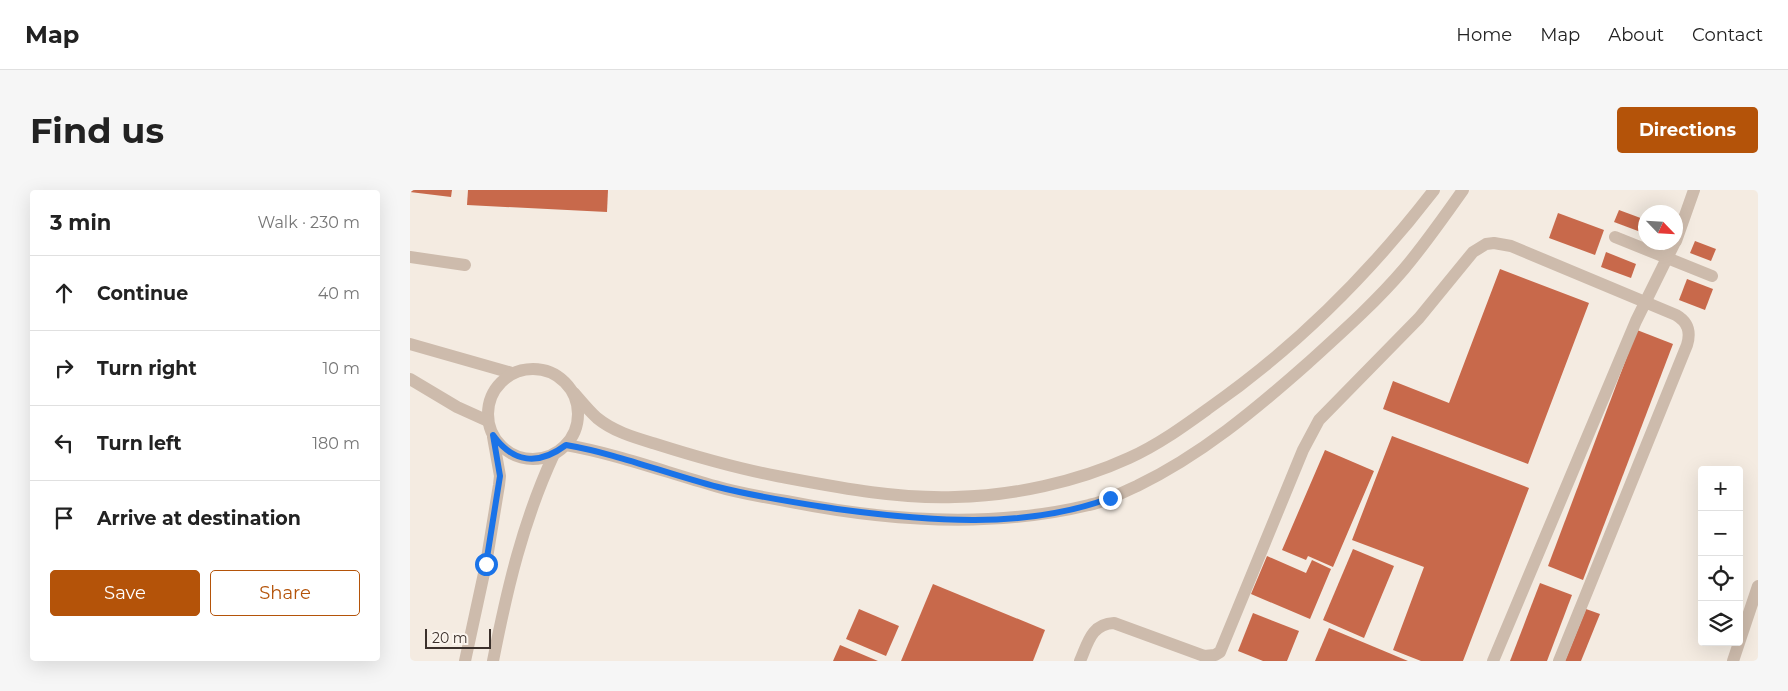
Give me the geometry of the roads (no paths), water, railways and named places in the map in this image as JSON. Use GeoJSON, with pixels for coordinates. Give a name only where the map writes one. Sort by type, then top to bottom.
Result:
{"type":"FeatureCollection","features":[{"type":"Feature","properties":{"kind":"street"},"geometry":{"type":"LineString","coordinates":[[465,661],[486,564],[500,476],[493,435],[488,421],[489,407],[493,393],[501,382],[512,373],[526,369],[540,369],[554,373],[566,381],[574,393],[597,418],[613,429],[715,464],[805,481],[914,498],[958,497],[1054,484],[1106,467],[1150,448],[1233,392],[1310,326],[1350,288],[1389,248],[1434,190]]}},
{"type":"Feature","properties":{"kind":"street"},"geometry":{"type":"LineString","coordinates":[[566,445],[602,452],[718,487],[789,502],[877,514],[944,520],[996,519],[1029,516],[1091,505],[1157,477],[1218,438],[1251,413],[1377,299],[1406,267],[1463,190]]}},
{"type":"Feature","properties":{"kind":"street"},"geometry":{"type":"LineString","coordinates":[[1683,220],[1694,190]]}},
{"type":"Feature","properties":{"kind":"street"},"geometry":{"type":"LineString","coordinates":[[1615,237],[1712,276]]}},
{"type":"Feature","properties":{"kind":"street"},"geometry":{"type":"LineString","coordinates":[[1080,661],[1091,634],[1101,625],[1107,623],[1114,623],[1204,656],[1215,655],[1220,652],[1310,435],[1328,410],[1380,361],[1479,248],[1486,244],[1503,244],[1682,318],[1686,324],[1689,338],[1558,661]]}},
{"type":"Feature","properties":{"kind":"street"},"geometry":{"type":"LineString","coordinates":[[1493,661],[1636,321],[1672,250]]}},
{"type":"Feature","properties":{"kind":"street"},"geometry":{"type":"LineString","coordinates":[[410,257],[466,265]]}},
{"type":"Feature","properties":{"kind":"street"},"geometry":{"type":"LineString","coordinates":[[410,344],[512,373]]}},
{"type":"Feature","properties":{"kind":"street"},"geometry":{"type":"LineString","coordinates":[[410,378],[457,407],[488,421]]}},
{"type":"Feature","properties":{"kind":"street"},"geometry":{"type":"LineString","coordinates":[[493,435],[501,446],[513,454],[526,459],[540,459],[554,454],[566,445],[574,434],[578,420],[578,406],[574,393]]}},
{"type":"Feature","properties":{"kind":"street"},"geometry":{"type":"LineString","coordinates":[[493,661],[507,589],[522,532],[533,500],[554,454]]}},
{"type":"Feature","properties":{"kind":"street"},"geometry":{"type":"LineString","coordinates":[[1733,661],[1758,586]]}}]}
